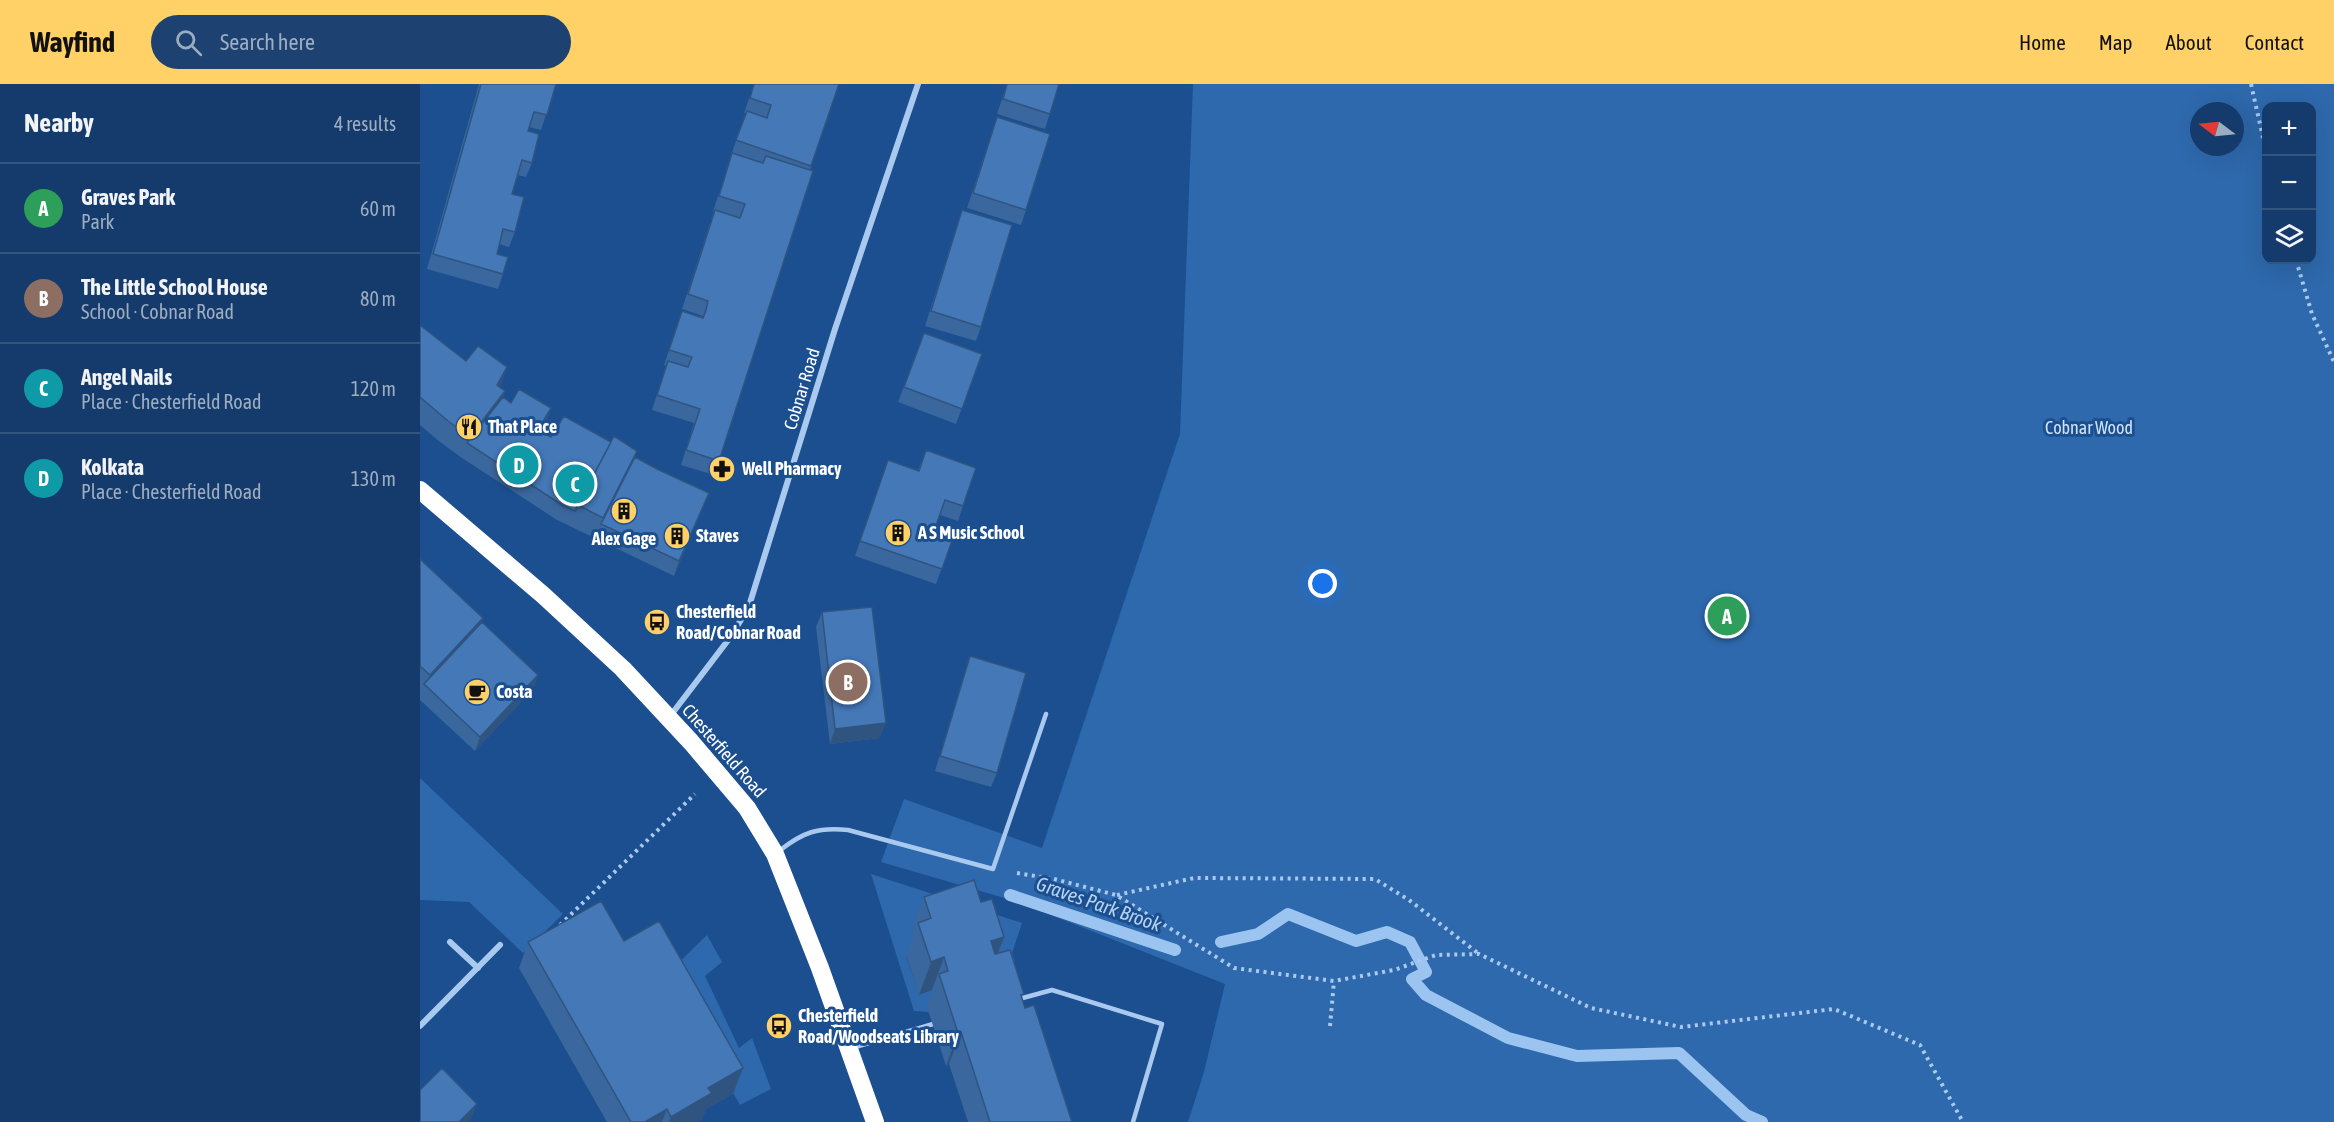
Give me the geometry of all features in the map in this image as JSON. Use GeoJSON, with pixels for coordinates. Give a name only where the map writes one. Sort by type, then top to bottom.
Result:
{"type":"FeatureCollection","features":[{"type":"Feature","properties":{"kind":"highway","name":"Chesterfield Road"},"geometry":{"type":"LineString","coordinates":[[420,490],[543,595],[623,669],[747,808],[775,854],[850,1049],[875,1122]]}},
{"type":"Feature","properties":{"kind":"street","name":"Cobnar Road"},"geometry":{"type":"LineString","coordinates":[[669,718],[732,635],[749,606],[835,329],[918,84]]}},
{"type":"Feature","properties":{"kind":"street"},"geometry":{"type":"LineString","coordinates":[[450,942],[478,968]]}},
{"type":"Feature","properties":{"kind":"street"},"geometry":{"type":"LineString","coordinates":[[420,1026],[500,945]]}},
{"type":"Feature","properties":{"kind":"lane"},"geometry":{"type":"LineString","coordinates":[[775,854],[796,837],[824,828],[848,830],[993,869],[1046,714]]}},
{"type":"Feature","properties":{"kind":"lane"},"geometry":{"type":"LineString","coordinates":[[1014,1000],[1052,990],[1162,1024],[1132,1122]]}},
{"type":"Feature","properties":{"kind":"lane"},"geometry":{"type":"LineString","coordinates":[[850,1049],[933,1024]]}},
{"type":"Feature","properties":{"kind":"path"},"geometry":{"type":"LineString","coordinates":[[2251,84],[2262,133]]}},
{"type":"Feature","properties":{"kind":"path"},"geometry":{"type":"LineString","coordinates":[[2297,264],[2312,314],[2334,362]]}},
{"type":"Feature","properties":{"kind":"path"},"geometry":{"type":"LineString","coordinates":[[555,930],[717,773]]}},
{"type":"Feature","properties":{"kind":"path"},"geometry":{"type":"LineString","coordinates":[[993,869],[1054,879],[1116,895],[1234,968],[1334,981],[1394,970],[1436,955],[1479,954]]}},
{"type":"Feature","properties":{"kind":"path"},"geometry":{"type":"LineString","coordinates":[[1116,895],[1194,878],[1375,879],[1409,900],[1479,954],[1591,1008],[1682,1027],[1834,1009],[1920,1045],[1963,1122]]}},
{"type":"Feature","properties":{"kind":"path"},"geometry":{"type":"LineString","coordinates":[[1330,1026],[1334,981]]}},
{"type":"Feature","properties":{"kind":"green space","name":"Cobnar Wood"},"geometry":{"type":"Polygon","coordinates":[[[1193,84],[2334,84],[2334,1122],[1188,1122],[1204,1072],[1225,984],[1021,903],[881,862],[904,799],[1042,848],[1180,434],[1193,84]]]}},
{"type":"Feature","properties":{"kind":"green space"},"geometry":{"type":"Polygon","coordinates":[[[420,778],[563,914],[523,953],[469,902],[420,900],[420,778]]]}},
{"type":"Feature","properties":{"kind":"green space"},"geometry":{"type":"Polygon","coordinates":[[[871,874],[1022,923],[1012,953],[1015,962],[992,969],[913,929],[919,951],[906,956],[919,994],[932,990],[937,1004],[929,1012],[914,1011],[871,874]]]}},
{"type":"Feature","properties":{"kind":"green space"},"geometry":{"type":"Polygon","coordinates":[[[707,935],[722,962],[705,976],[739,1048],[752,1038],[771,1089],[740,1105],[666,975],[707,935]]]}},
{"type":"Feature","properties":{"kind":"building"},"geometry":{"type":"Polygon","coordinates":[[[481,84],[556,84],[547,115],[534,112],[528,131],[539,134],[532,163],[522,160],[512,194],[524,197],[515,232],[503,229],[497,254],[508,257],[503,274],[433,254],[481,84]]]}},
{"type":"Feature","properties":{"kind":"building"},"geometry":{"type":"Polygon","coordinates":[[[754,84],[839,84],[811,166],[736,140],[747,111],[767,118],[771,105],[750,98],[754,84]]]}},
{"type":"Feature","properties":{"kind":"building"},"geometry":{"type":"Polygon","coordinates":[[[1007,84],[1059,84],[1050,114],[1003,99],[1007,84]]]}},
{"type":"Feature","properties":{"kind":"building"},"geometry":{"type":"Polygon","coordinates":[[[997,117],[1050,134],[1026,210],[973,193],[997,117]]]}},
{"type":"Feature","properties":{"kind":"building"},"geometry":{"type":"Polygon","coordinates":[[[732,153],[763,163],[766,156],[813,171],[719,461],[686,450],[700,409],[657,395],[668,361],[688,367],[692,357],[669,350],[682,311],[703,318],[706,310],[708,301],[688,294],[715,210],[740,218],[745,204],[719,196],[732,153]]]}},
{"type":"Feature","properties":{"kind":"building"},"geometry":{"type":"Polygon","coordinates":[[[962,210],[1012,225],[981,327],[931,311],[962,210]]]}},
{"type":"Feature","properties":{"kind":"building"},"geometry":{"type":"Polygon","coordinates":[[[420,325],[466,361],[478,346],[507,367],[497,385],[505,391],[470,437],[420,397],[420,325]]]}},
{"type":"Feature","properties":{"kind":"building"},"geometry":{"type":"Polygon","coordinates":[[[924,333],[982,354],[962,409],[904,387],[924,333]]]}},
{"type":"Feature","properties":{"kind":"building"},"geometry":{"type":"Polygon","coordinates":[[[519,389],[551,408],[538,430],[551,437],[564,416],[611,442],[575,511],[562,505],[467,443],[503,397],[511,403],[519,389]]]}},
{"type":"Feature","properties":{"kind":"building"},"geometry":{"type":"Polygon","coordinates":[[[614,436],[637,451],[603,518],[578,505],[614,436]]]}},
{"type":"Feature","properties":{"kind":"building","name":"A S Music School"},"geometry":{"type":"Polygon","coordinates":[[[926,450],[976,468],[963,506],[945,500],[934,531],[953,538],[942,569],[860,541],[888,460],[919,471],[926,450]]]}},
{"type":"Feature","properties":{"kind":"building"},"geometry":{"type":"Polygon","coordinates":[[[635,457],[709,493],[679,561],[601,524],[635,457]]]}},
{"type":"Feature","properties":{"kind":"building"},"geometry":{"type":"Polygon","coordinates":[[[420,559],[483,618],[430,675],[420,666],[420,559]]]}},
{"type":"Feature","properties":{"kind":"building"},"geometry":{"type":"Polygon","coordinates":[[[872,607],[886,723],[835,729],[822,612],[872,607]]]}},
{"type":"Feature","properties":{"kind":"building","name":"Costa"},"geometry":{"type":"Polygon","coordinates":[[[482,622],[538,675],[480,737],[424,684],[482,622]]]}},
{"type":"Feature","properties":{"kind":"building"},"geometry":{"type":"Polygon","coordinates":[[[970,656],[1026,673],[997,773],[940,756],[970,656]]]}},
{"type":"Feature","properties":{"kind":"building"},"geometry":{"type":"Polygon","coordinates":[[[974,880],[981,902],[992,899],[1004,937],[991,941],[995,954],[1010,950],[1024,994],[1021,995],[1025,1008],[1034,1005],[1072,1122],[990,1122],[961,1032],[958,1033],[939,974],[948,971],[944,957],[931,962],[918,923],[931,918],[924,897],[974,880]]]}},
{"type":"Feature","properties":{"kind":"building"},"geometry":{"type":"Polygon","coordinates":[[[601,901],[624,941],[659,921],[743,1068],[708,1088],[712,1093],[671,1117],[667,1109],[645,1122],[631,1122],[528,942],[601,901]]]}},
{"type":"Feature","properties":{"kind":"building"},"geometry":{"type":"Polygon","coordinates":[[[442,1068],[477,1104],[459,1122],[420,1122],[420,1090],[442,1068]]]}},
{"type":"Feature","properties":{"kind":"waterway","name":"Graves Park Brook"},"geometry":{"type":"LineString","coordinates":[[1010,895],[1175,950]]}},
{"type":"Feature","properties":{"kind":"waterway","name":"Graves Park Brook"},"geometry":{"type":"LineString","coordinates":[[1221,942],[1258,934],[1288,914],[1356,941],[1387,932],[1410,942],[1426,972],[1412,979],[1426,995],[1508,1038],[1577,1056],[1679,1053],[1746,1115],[1762,1122]]}},
{"type":"Feature","properties":{"kind":"place","name":"That Place"},"geometry":{"type":"Point","coordinates":[469,427]}},
{"type":"Feature","properties":{"kind":"place","name":"Kolkata"},"geometry":{"type":"Point","coordinates":[519,465]}},
{"type":"Feature","properties":{"kind":"place","name":"Well Pharmacy"},"geometry":{"type":"Point","coordinates":[722,469]}},
{"type":"Feature","properties":{"kind":"place","name":"Angel Nails"},"geometry":{"type":"Point","coordinates":[575,484]}},
{"type":"Feature","properties":{"kind":"place","name":"Alex Gage"},"geometry":{"type":"Point","coordinates":[624,511]}},
{"type":"Feature","properties":{"kind":"place","name":"A S Music School"},"geometry":{"type":"Point","coordinates":[898,533]}},
{"type":"Feature","properties":{"kind":"place","name":"Staves"},"geometry":{"type":"Point","coordinates":[677,536]}},
{"type":"Feature","properties":{"kind":"place","name":"Graves Park"},"geometry":{"type":"Point","coordinates":[1727,616]}},
{"type":"Feature","properties":{"kind":"place","name":"Chesterfield Road/Cobnar Road"},"geometry":{"type":"Point","coordinates":[657,622]}},
{"type":"Feature","properties":{"kind":"place","name":"The Little School House"},"geometry":{"type":"Point","coordinates":[848,682]}},
{"type":"Feature","properties":{"kind":"place","name":"Costa"},"geometry":{"type":"Point","coordinates":[477,692]}},
{"type":"Feature","properties":{"kind":"place","name":"Chesterfield Road/Woodseats Library"},"geometry":{"type":"Point","coordinates":[779,1026]}}]}
